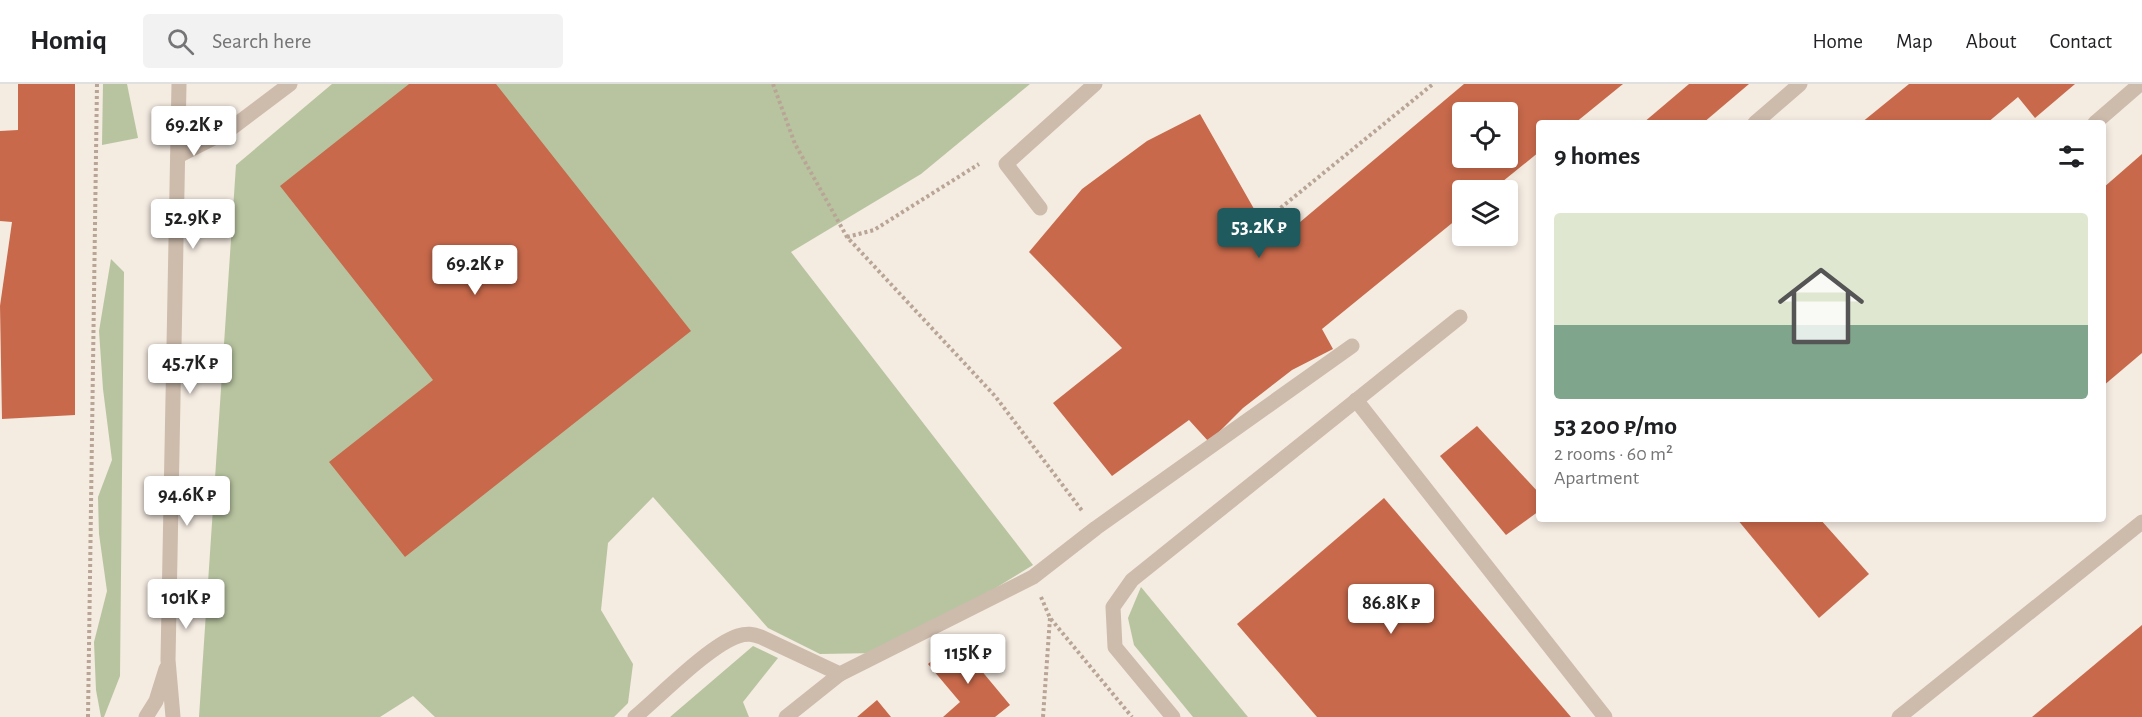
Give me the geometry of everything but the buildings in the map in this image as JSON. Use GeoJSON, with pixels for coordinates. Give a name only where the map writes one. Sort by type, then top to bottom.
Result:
{"type":"FeatureCollection","features":[{"type":"Feature","properties":{"kind":"street"},"geometry":{"type":"LineString","coordinates":[[173,717],[168,660],[179,84]]}},
{"type":"Feature","properties":{"kind":"street"},"geometry":{"type":"LineString","coordinates":[[178,156],[229,130],[290,84]]}},
{"type":"Feature","properties":{"kind":"street"},"geometry":{"type":"LineString","coordinates":[[1040,208],[1006,164],[1095,84]]}},
{"type":"Feature","properties":{"kind":"street"},"geometry":{"type":"LineString","coordinates":[[1758,120],[1800,84]]}},
{"type":"Feature","properties":{"kind":"street"},"geometry":{"type":"LineString","coordinates":[[2098,120],[2140,84]]}},
{"type":"Feature","properties":{"kind":"street"},"geometry":{"type":"LineString","coordinates":[[1173,717],[1115,647],[1113,607],[1132,580],[1460,316]]}},
{"type":"Feature","properties":{"kind":"street"},"geometry":{"type":"LineString","coordinates":[[786,717],[840,674],[1033,577],[1096,528],[1352,346]]}},
{"type":"Feature","properties":{"kind":"street"},"geometry":{"type":"LineString","coordinates":[[1356,400],[1605,717]]}},
{"type":"Feature","properties":{"kind":"street"},"geometry":{"type":"LineString","coordinates":[[1899,717],[2142,522]]}},
{"type":"Feature","properties":{"kind":"street"},"geometry":{"type":"LineString","coordinates":[[635,717],[715,648],[737,636],[750,634],[761,637],[840,674]]}},
{"type":"Feature","properties":{"kind":"street"},"geometry":{"type":"LineString","coordinates":[[146,717],[156,701],[168,660]]}},
{"type":"Feature","properties":{"kind":"path"},"geometry":{"type":"LineString","coordinates":[[88,717],[96,84]]}},
{"type":"Feature","properties":{"kind":"path"},"geometry":{"type":"LineString","coordinates":[[773,84],[795,144],[847,237],[995,396],[1096,528]]}},
{"type":"Feature","properties":{"kind":"path"},"geometry":{"type":"LineString","coordinates":[[1262,223],[1432,84]]}},
{"type":"Feature","properties":{"kind":"path"},"geometry":{"type":"LineString","coordinates":[[847,237],[874,230],[979,164]]}},
{"type":"Feature","properties":{"kind":"path"},"geometry":{"type":"LineString","coordinates":[[1033,577],[1050,618],[1132,717]]}},
{"type":"Feature","properties":{"kind":"path"},"geometry":{"type":"LineString","coordinates":[[1043,717],[1050,618]]}},
{"type":"Feature","properties":{"kind":"green space"},"geometry":{"type":"Polygon","coordinates":[[[103,84],[127,84],[138,138],[102,145],[103,84]]]}},
{"type":"Feature","properties":{"kind":"green space"},"geometry":{"type":"Polygon","coordinates":[[[332,84],[1030,84],[921,174],[791,252],[1033,565],[932,627],[877,653],[820,654],[768,628],[653,497],[608,543],[601,610],[633,664],[628,703],[614,717],[435,717],[413,696],[380,717],[199,717],[236,165],[332,84]]]}},
{"type":"Feature","properties":{"kind":"green space"},"geometry":{"type":"Polygon","coordinates":[[[111,259],[124,272],[120,676],[104,717],[101,717],[96,690],[94,642],[107,591],[99,534],[98,497],[112,460],[103,389],[99,331],[111,259]]]}},
{"type":"Feature","properties":{"kind":"green space"},"geometry":{"type":"Polygon","coordinates":[[[1141,587],[1248,717],[1193,717],[1134,645],[1128,618],[1141,587]]]}},
{"type":"Feature","properties":{"kind":"green space"},"geometry":{"type":"Polygon","coordinates":[[[753,646],[778,658],[743,702],[749,717],[670,717],[753,646]]]}}]}
